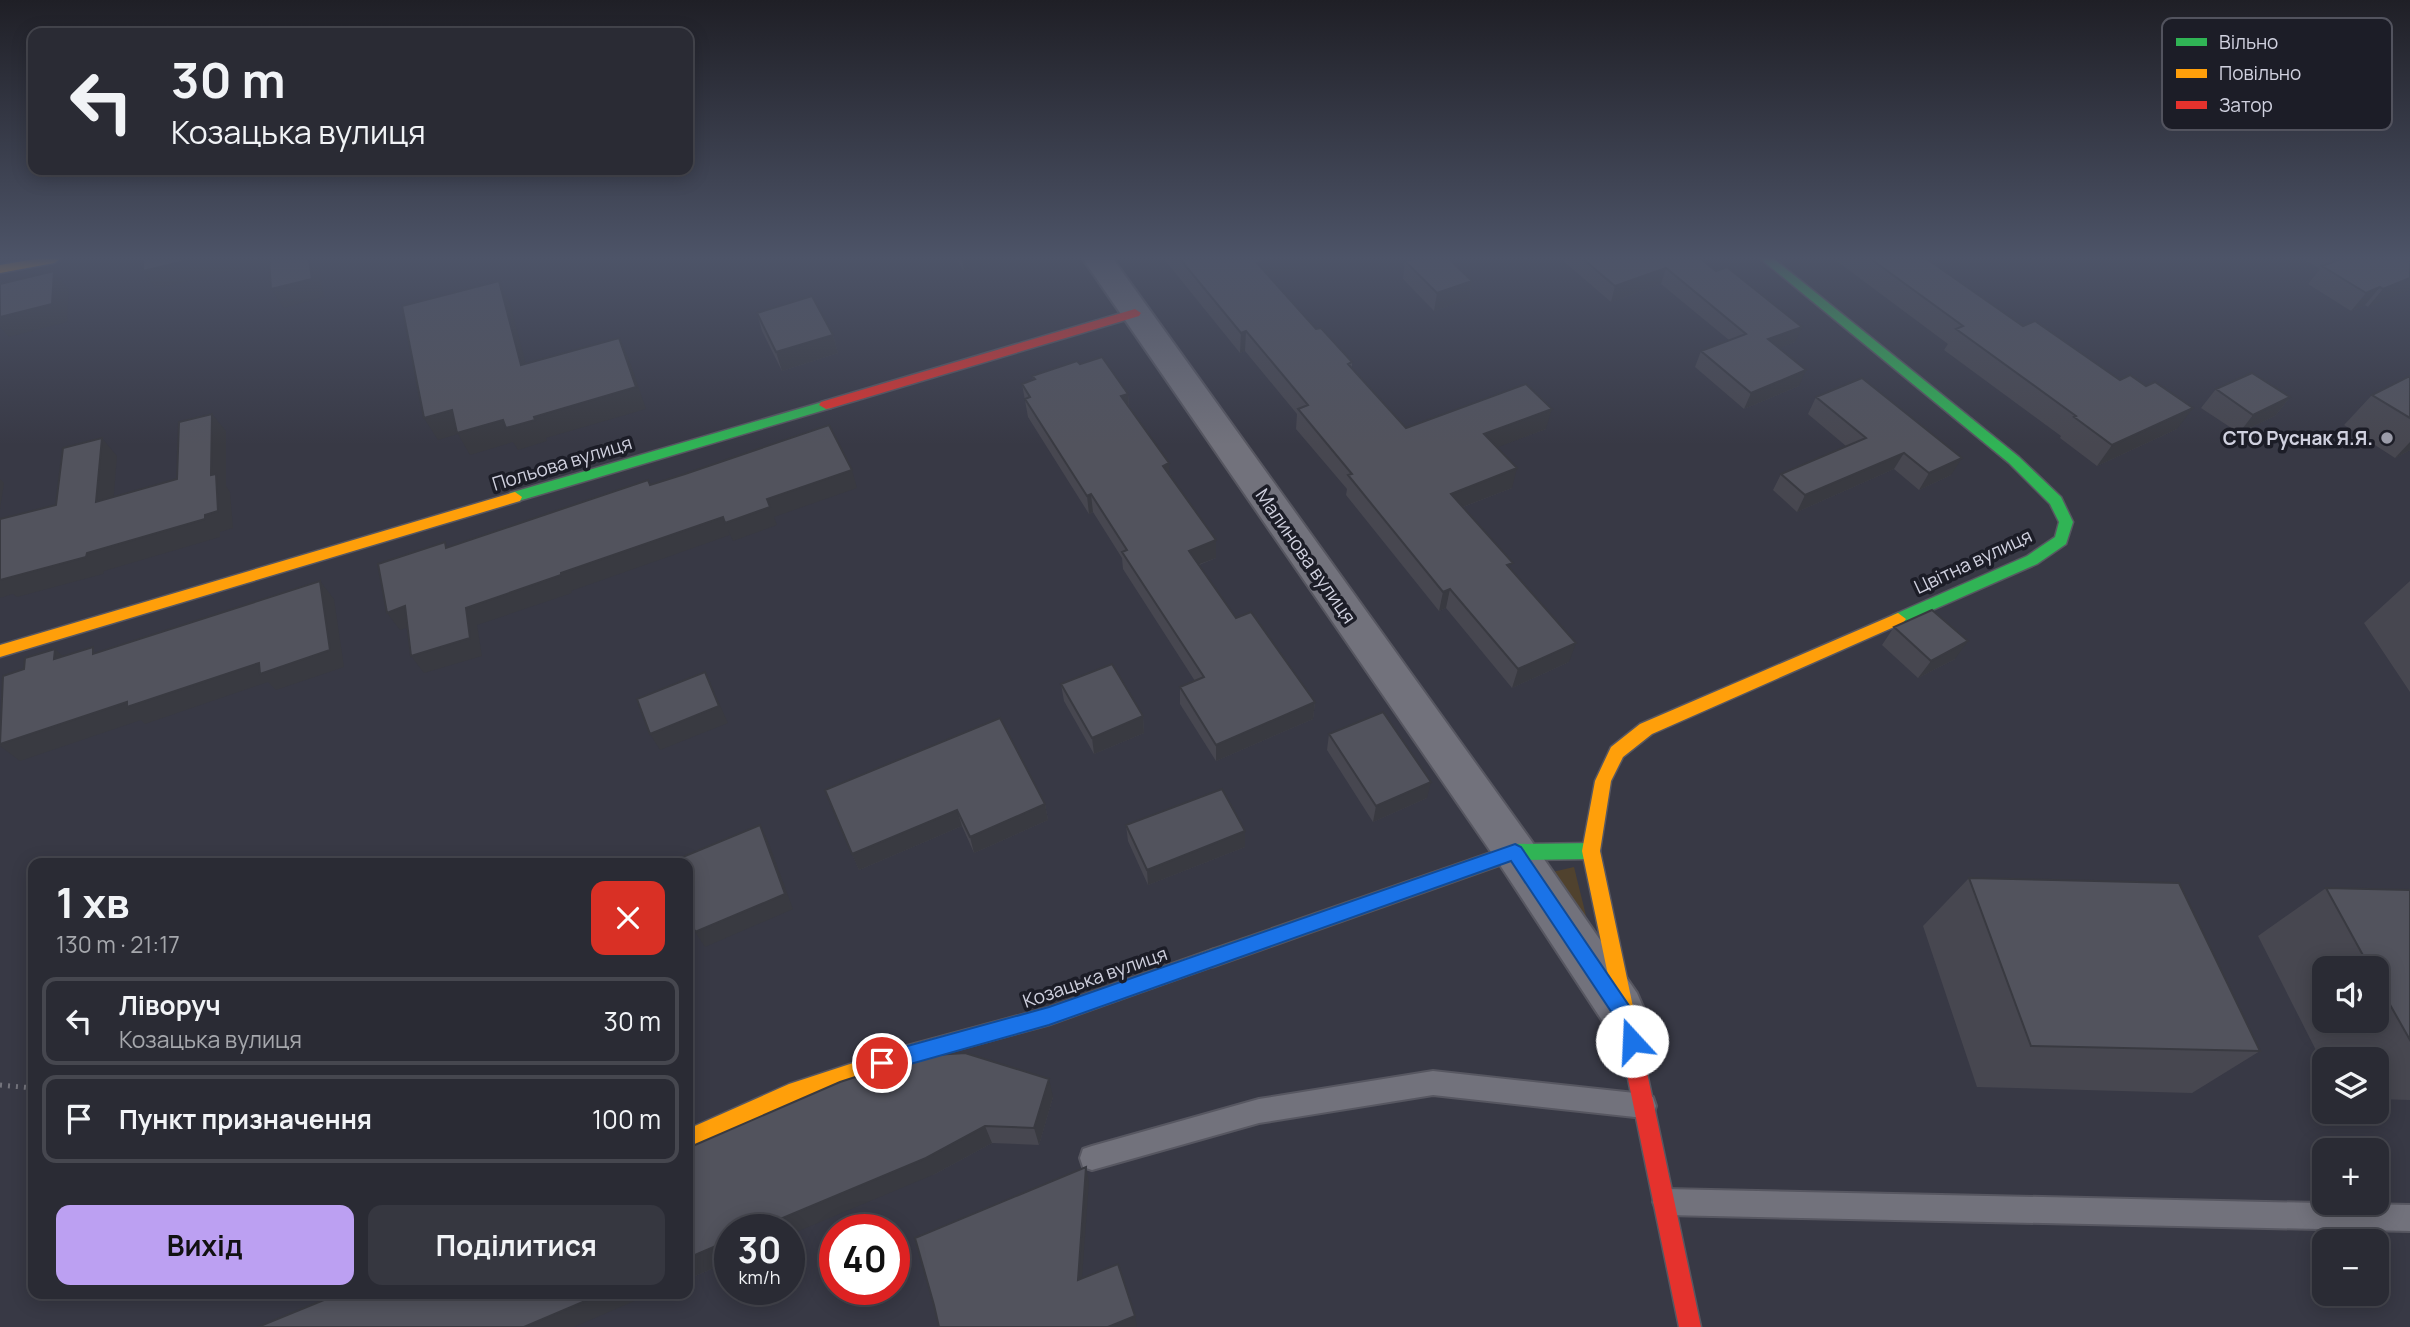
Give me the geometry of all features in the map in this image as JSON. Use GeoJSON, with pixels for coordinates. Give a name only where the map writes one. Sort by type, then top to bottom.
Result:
{"type":"FeatureCollection","features":[{"type":"Feature","properties":{"kind":"street","name":"Польова вулиця"},"geometry":{"type":"LineString","coordinates":[[0,651],[1108,321]]}},
{"type":"Feature","properties":{"kind":"street","name":"Малинова вулиця"},"geometry":{"type":"LineString","coordinates":[[1141,321],[1515,852],[1628,1019]]}},
{"type":"Feature","properties":{"kind":"street","name":"Цвітна вулиця"},"geometry":{"type":"LineString","coordinates":[[1591,851],[1603,781],[1617,752],[1647,729],[2032,559],[2061,540],[2066,522],[2056,501],[2014,460],[1843,321]]}},
{"type":"Feature","properties":{"kind":"street","name":"Козацька вулиця"},"geometry":{"type":"LineString","coordinates":[[693,1137],[789,1094],[905,1055],[1049,1016],[1515,852],[1591,851]]}},
{"type":"Feature","properties":{"kind":"street"},"geometry":{"type":"LineString","coordinates":[[1591,851],[1690,1327]]}},
{"type":"Feature","properties":{"kind":"lane"},"geometry":{"type":"LineString","coordinates":[[1092,1158],[1259,1111],[1433,1083],[1645,1106]]}},
{"type":"Feature","properties":{"kind":"lane"},"geometry":{"type":"LineString","coordinates":[[1664,1202],[2410,1219]]}},
{"type":"Feature","properties":{"kind":"path"},"geometry":{"type":"LineString","coordinates":[[0,1085],[28,1088]]}},
{"type":"Feature","properties":{"kind":"shaded area"},"geometry":{"type":"Polygon","coordinates":[[[1574,867],[1590,932],[1544,874],[1574,867]]]}},
{"type":"Feature","properties":{"kind":"building"},"geometry":{"type":"Polygon","coordinates":[[[405,321],[509,321],[521,365],[619,338],[636,387],[506,428],[503,420],[457,433],[452,410],[424,418],[405,321]]]}},
{"type":"Feature","properties":{"kind":"building"},"geometry":{"type":"Polygon","coordinates":[[[761,321],[825,321],[833,335],[776,352],[761,321]]]}},
{"type":"Feature","properties":{"kind":"building"},"geometry":{"type":"Polygon","coordinates":[[[1231,321],[1309,321],[1316,329],[1321,328],[1352,362],[1348,364],[1406,428],[1526,384],[1552,409],[1484,434],[1517,468],[1451,494],[1513,563],[1507,565],[1576,643],[1518,669],[1450,589],[1443,592],[1298,409],[1308,405],[1246,331],[1241,333],[1231,321]]]}},
{"type":"Feature","properties":{"kind":"building"},"geometry":{"type":"Polygon","coordinates":[[[1730,321],[1794,321],[1802,327],[1768,339],[1806,370],[1751,393],[1701,351],[1746,334],[1730,321]]]}},
{"type":"Feature","properties":{"kind":"building"},"geometry":{"type":"Polygon","coordinates":[[[1956,321],[2016,321],[2023,326],[2035,321],[2120,380],[2130,375],[2146,386],[2155,382],[2193,408],[2112,445],[1956,329],[1963,326],[1956,321]]]}},
{"type":"Feature","properties":{"kind":"building"},"geometry":{"type":"Polygon","coordinates":[[[1102,357],[1128,394],[1121,396],[1169,463],[1163,466],[1216,540],[1189,551],[1236,618],[1251,612],[1315,702],[1216,745],[1180,687],[1204,677],[1122,552],[1127,550],[1091,494],[1087,496],[1025,399],[1030,397],[1022,384],[1035,379],[1032,376],[1077,361],[1080,364],[1102,357]]]}},
{"type":"Feature","properties":{"kind":"building"},"geometry":{"type":"Polygon","coordinates":[[[2252,373],[2290,397],[2253,415],[2216,389],[2252,373]]]}},
{"type":"Feature","properties":{"kind":"building"},"geometry":{"type":"Polygon","coordinates":[[[2410,376],[2410,418],[2372,395],[2410,376]]]}},
{"type":"Feature","properties":{"kind":"building"},"geometry":{"type":"Polygon","coordinates":[[[1862,378],[1962,458],[1929,473],[1904,453],[1805,495],[1781,474],[1866,438],[1816,397],[1862,378]]]}},
{"type":"Feature","properties":{"kind":"building"},"geometry":{"type":"Polygon","coordinates":[[[212,414],[211,475],[216,474],[218,511],[205,515],[205,519],[87,553],[86,557],[0,580],[0,519],[56,505],[63,448],[102,438],[96,502],[177,479],[179,422],[212,414]]]}},
{"type":"Feature","properties":{"kind":"building"},"geometry":{"type":"Polygon","coordinates":[[[829,425],[852,470],[767,499],[770,507],[725,523],[723,517],[466,608],[470,638],[411,656],[405,606],[387,613],[378,564],[445,542],[446,548],[648,480],[650,485],[829,425]]]}},
{"type":"Feature","properties":{"kind":"building"},"geometry":{"type":"Polygon","coordinates":[[[320,581],[330,650],[260,674],[259,663],[127,707],[127,702],[0,744],[3,676],[24,669],[25,658],[55,649],[54,659],[93,647],[93,654],[320,581]]]}},
{"type":"Feature","properties":{"kind":"building"},"geometry":{"type":"Polygon","coordinates":[[[1932,610],[1968,641],[1931,661],[1894,627],[1932,610]]]}},
{"type":"Feature","properties":{"kind":"building"},"geometry":{"type":"Polygon","coordinates":[[[1112,664],[1143,716],[1092,738],[1061,684],[1112,664]]]}},
{"type":"Feature","properties":{"kind":"building"},"geometry":{"type":"Polygon","coordinates":[[[705,672],[719,706],[650,734],[637,699],[705,672]]]}},
{"type":"Feature","properties":{"kind":"building"},"geometry":{"type":"Polygon","coordinates":[[[1383,712],[1431,782],[1376,806],[1329,734],[1383,712]]]}},
{"type":"Feature","properties":{"kind":"building"},"geometry":{"type":"Polygon","coordinates":[[[1000,718],[1045,804],[970,837],[957,810],[852,854],[825,790],[1000,718]]]}},
{"type":"Feature","properties":{"kind":"building"},"geometry":{"type":"Polygon","coordinates":[[[1222,789],[1245,831],[1147,870],[1126,825],[1222,789]]]}},
{"type":"Feature","properties":{"kind":"building"},"geometry":{"type":"Polygon","coordinates":[[[760,825],[785,894],[695,932],[693,858],[680,858],[760,825]]]}},
{"type":"Feature","properties":{"kind":"building"},"geometry":{"type":"Polygon","coordinates":[[[1969,878],[2179,883],[2260,1051],[2031,1046],[1969,878]]]}},
{"type":"Feature","properties":{"kind":"building"},"geometry":{"type":"Polygon","coordinates":[[[2326,888],[2410,890],[2410,1040],[2389,1003],[2389,956],[2363,956],[2326,888]]]}},
{"type":"Feature","properties":{"kind":"building"},"geometry":{"type":"Polygon","coordinates":[[[965,1053],[1049,1079],[1034,1128],[985,1126],[926,1158],[792,1214],[714,1214],[714,1247],[693,1256],[693,1146],[840,1082],[920,1056],[965,1053]]]}},
{"type":"Feature","properties":{"kind":"building"},"geometry":{"type":"Polygon","coordinates":[[[1086,1167],[1078,1280],[1118,1264],[1135,1316],[1108,1327],[939,1327],[915,1238],[1086,1167]]]}},
{"type":"Feature","properties":{"kind":"building"},"geometry":{"type":"Polygon","coordinates":[[[326,1299],[590,1299],[524,1327],[258,1327],[326,1299]]]}},
{"type":"Feature","properties":{"kind":"traffic: fast"},"geometry":{"type":"LineString","coordinates":[[1843,321],[2014,460],[2056,501],[2066,522],[2061,540],[2032,560],[1898,619]]}},
{"type":"Feature","properties":{"kind":"traffic: fast"},"geometry":{"type":"LineString","coordinates":[[515,497],[826,405]]}},
{"type":"Feature","properties":{"kind":"traffic: fast"},"geometry":{"type":"LineString","coordinates":[[1213,958],[1515,852],[1591,851]]}},
{"type":"Feature","properties":{"kind":"traffic: slow"},"geometry":{"type":"LineString","coordinates":[[0,651],[515,497]]}},
{"type":"Feature","properties":{"kind":"traffic: slow"},"geometry":{"type":"LineString","coordinates":[[1629,1035],[1591,851],[1603,781],[1617,752],[1646,729],[1898,619]]}},
{"type":"Feature","properties":{"kind":"traffic: slow"},"geometry":{"type":"LineString","coordinates":[[693,1137],[789,1094],[905,1055],[1049,1016],[1213,958]]}},
{"type":"Feature","properties":{"kind":"traffic: jam"},"geometry":{"type":"LineString","coordinates":[[826,405],[1108,321]]}},
{"type":"Feature","properties":{"kind":"traffic: jam"},"geometry":{"type":"LineString","coordinates":[[1629,1035],[1690,1327]]}},
{"type":"Feature","properties":{"kind":"place","name":"СТО Руснак Я.Я."},"geometry":{"type":"Point","coordinates":[2387,438]}},
{"type":"Feature","properties":{"kind":"route"},"geometry":{"type":"LineString","coordinates":[[882,1063],[1049,1016],[1515,852],[1628,1019],[1632,1041]]}}]}
